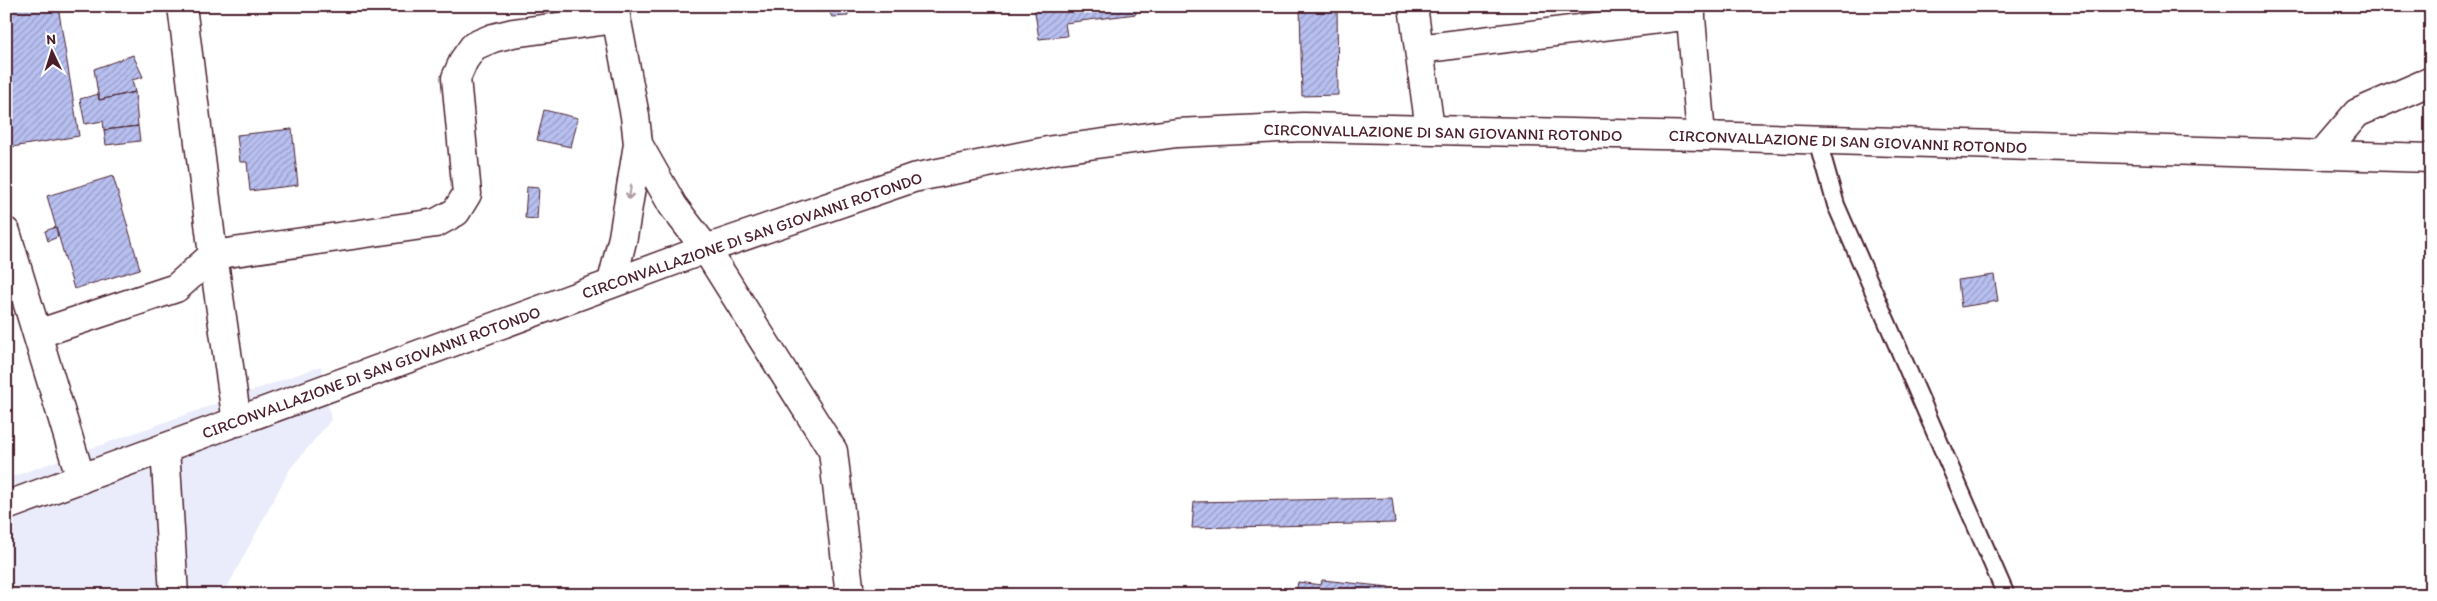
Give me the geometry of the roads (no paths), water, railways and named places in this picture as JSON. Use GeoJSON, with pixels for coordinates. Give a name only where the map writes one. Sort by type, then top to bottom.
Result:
{"type":"FeatureCollection","features":[{"type":"Feature","properties":{"kind":"street"},"geometry":{"type":"LineString","coordinates":[[182,6],[213,255],[237,422]]}},
{"type":"Feature","properties":{"kind":"street"},"geometry":{"type":"LineString","coordinates":[[1413,6],[1430,129]]}},
{"type":"Feature","properties":{"kind":"street"},"geometry":{"type":"LineString","coordinates":[[1419,49],[1690,10],[1701,136]]}},
{"type":"Feature","properties":{"kind":"street"},"geometry":{"type":"LineString","coordinates":[[37,334],[176,288],[213,255],[436,224],[456,212],[467,194],[456,78],[464,60],[474,46],[493,38],[513,33],[615,13],[635,116],[638,144],[623,237],[612,282]]}},
{"type":"Feature","properties":{"kind":"street"},"geometry":{"type":"LineString","coordinates":[[2321,155],[2357,113],[2431,81]]}},
{"type":"Feature","properties":{"kind":"street","name":"CIRCONVALLAZIONE DI SAN GIOVANNI ROTONDO"},"geometry":{"type":"LineString","coordinates":[[7,506],[706,248],[913,178],[1053,150],[1177,133],[1303,128],[1430,129],[1701,136],[2431,158]]}},
{"type":"Feature","properties":{"kind":"street"},"geometry":{"type":"LineString","coordinates":[[638,144],[673,206],[706,248],[833,451],[850,595]]}},
{"type":"Feature","properties":{"kind":"street"},"geometry":{"type":"LineString","coordinates":[[6,232],[81,479]]}},
{"type":"Feature","properties":{"kind":"street"},"geometry":{"type":"LineString","coordinates":[[165,448],[174,595]]}},
{"type":"Feature","properties":{"kind":"lane"},"geometry":{"type":"LineString","coordinates":[[1818,140],[1830,192],[2006,595]]}}]}
